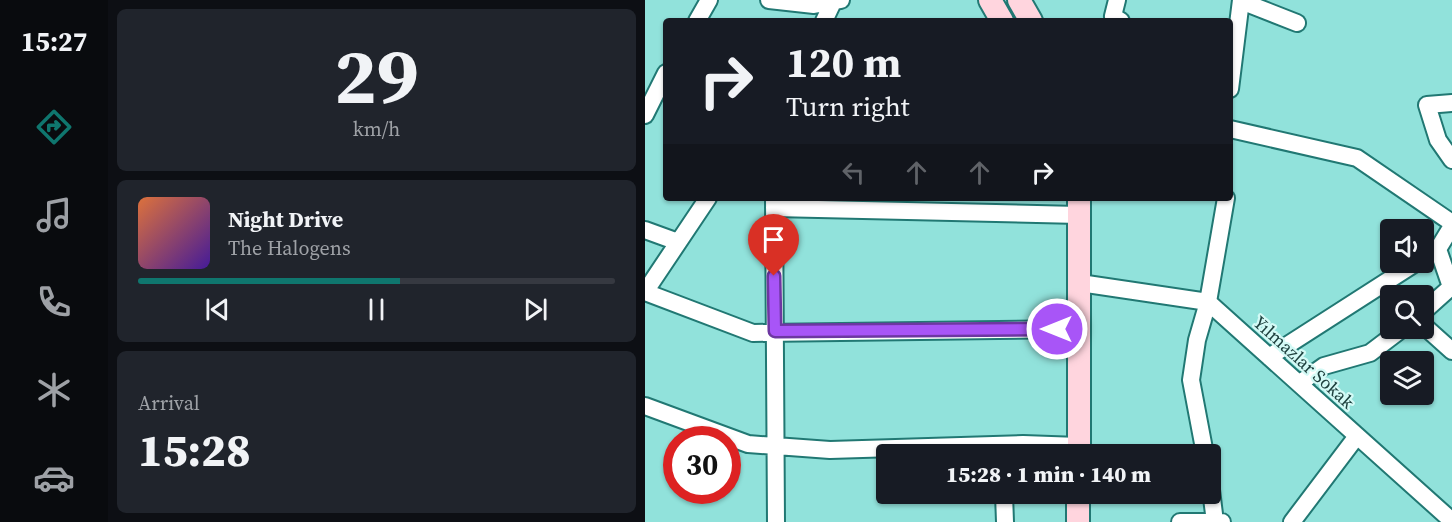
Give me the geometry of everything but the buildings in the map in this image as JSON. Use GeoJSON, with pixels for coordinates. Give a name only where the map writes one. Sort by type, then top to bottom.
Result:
{"type":"FeatureCollection","features":[{"type":"Feature","properties":{"kind":"main road"},"geometry":{"type":"LineString","coordinates":[[990,0],[1000,18]]}},
{"type":"Feature","properties":{"kind":"main road"},"geometry":{"type":"LineString","coordinates":[[1019,0],[1029,18]]}},
{"type":"Feature","properties":{"kind":"main road"},"geometry":{"type":"LineString","coordinates":[[1079,206],[1079,444]]}},
{"type":"Feature","properties":{"kind":"main road"},"geometry":{"type":"LineString","coordinates":[[1078,504],[1078,522]]}},
{"type":"Feature","properties":{"kind":"street"},"geometry":{"type":"LineString","coordinates":[[699,18],[709,0]]}},
{"type":"Feature","properties":{"kind":"street"},"geometry":{"type":"LineString","coordinates":[[769,0],[814,4],[836,0]]}},
{"type":"Feature","properties":{"kind":"street"},"geometry":{"type":"LineString","coordinates":[[826,18],[836,0]]}},
{"type":"Feature","properties":{"kind":"street"},"geometry":{"type":"LineString","coordinates":[[1116,18],[1113,16],[1117,0]]}},
{"type":"Feature","properties":{"kind":"street"},"geometry":{"type":"LineString","coordinates":[[1233,65],[1241,0],[1297,23]]}},
{"type":"Feature","properties":{"kind":"street"},"geometry":{"type":"LineString","coordinates":[[645,76],[663,78]]}},
{"type":"Feature","properties":{"kind":"street"},"geometry":{"type":"LineString","coordinates":[[645,116],[663,82]]}},
{"type":"Feature","properties":{"kind":"street"},"geometry":{"type":"LineString","coordinates":[[1452,103],[1427,105],[1438,140],[1452,160]]}},
{"type":"Feature","properties":{"kind":"street"},"geometry":{"type":"LineString","coordinates":[[1233,130],[1357,158],[1452,224],[1438,249],[1434,251]]}},
{"type":"Feature","properties":{"kind":"street"},"geometry":{"type":"LineString","coordinates":[[706,201],[645,292],[753,333],[1080,329]]}},
{"type":"Feature","properties":{"kind":"street"},"geometry":{"type":"LineString","coordinates":[[1203,444],[1191,380],[1197,340],[1208,302],[1226,201]]}},
{"type":"Feature","properties":{"kind":"street"},"geometry":{"type":"LineString","coordinates":[[776,522],[774,203],[1079,206]]}},
{"type":"Feature","properties":{"kind":"street"},"geometry":{"type":"LineString","coordinates":[[645,230],[678,242]]}},
{"type":"Feature","properties":{"kind":"street"},"geometry":{"type":"LineString","coordinates":[[1434,302],[1451,287],[1438,249]]}},
{"type":"Feature","properties":{"kind":"street"},"geometry":{"type":"LineString","coordinates":[[1269,357],[1400,273]]}},
{"type":"Feature","properties":{"kind":"street"},"geometry":{"type":"LineString","coordinates":[[1080,283],[1208,302]]}},
{"type":"Feature","properties":{"kind":"street","name":"Yılmazlar Sokak"},"geometry":{"type":"LineString","coordinates":[[1208,302],[1452,521]]}},
{"type":"Feature","properties":{"kind":"street"},"geometry":{"type":"LineString","coordinates":[[1434,335],[1452,351]]}},
{"type":"Feature","properties":{"kind":"street"},"geometry":{"type":"LineString","coordinates":[[1300,383],[1324,366],[1370,353],[1388,339]]}},
{"type":"Feature","properties":{"kind":"street"},"geometry":{"type":"LineString","coordinates":[[645,406],[748,444],[830,450],[876,450]]}},
{"type":"Feature","properties":{"kind":"street"},"geometry":{"type":"LineString","coordinates":[[1292,522],[1357,436]]}},
{"type":"Feature","properties":{"kind":"street"},"geometry":{"type":"LineString","coordinates":[[1004,504],[1005,522]]}},
{"type":"Feature","properties":{"kind":"street"},"geometry":{"type":"LineString","coordinates":[[1213,504],[1215,522]]}},
{"type":"Feature","properties":{"kind":"street"},"geometry":{"type":"LineString","coordinates":[[1180,522],[1222,522]]}},
{"type":"Feature","properties":{"kind":"route"},"geometry":{"type":"LineString","coordinates":[[774,276],[775,331],[1057,329]]}}]}
